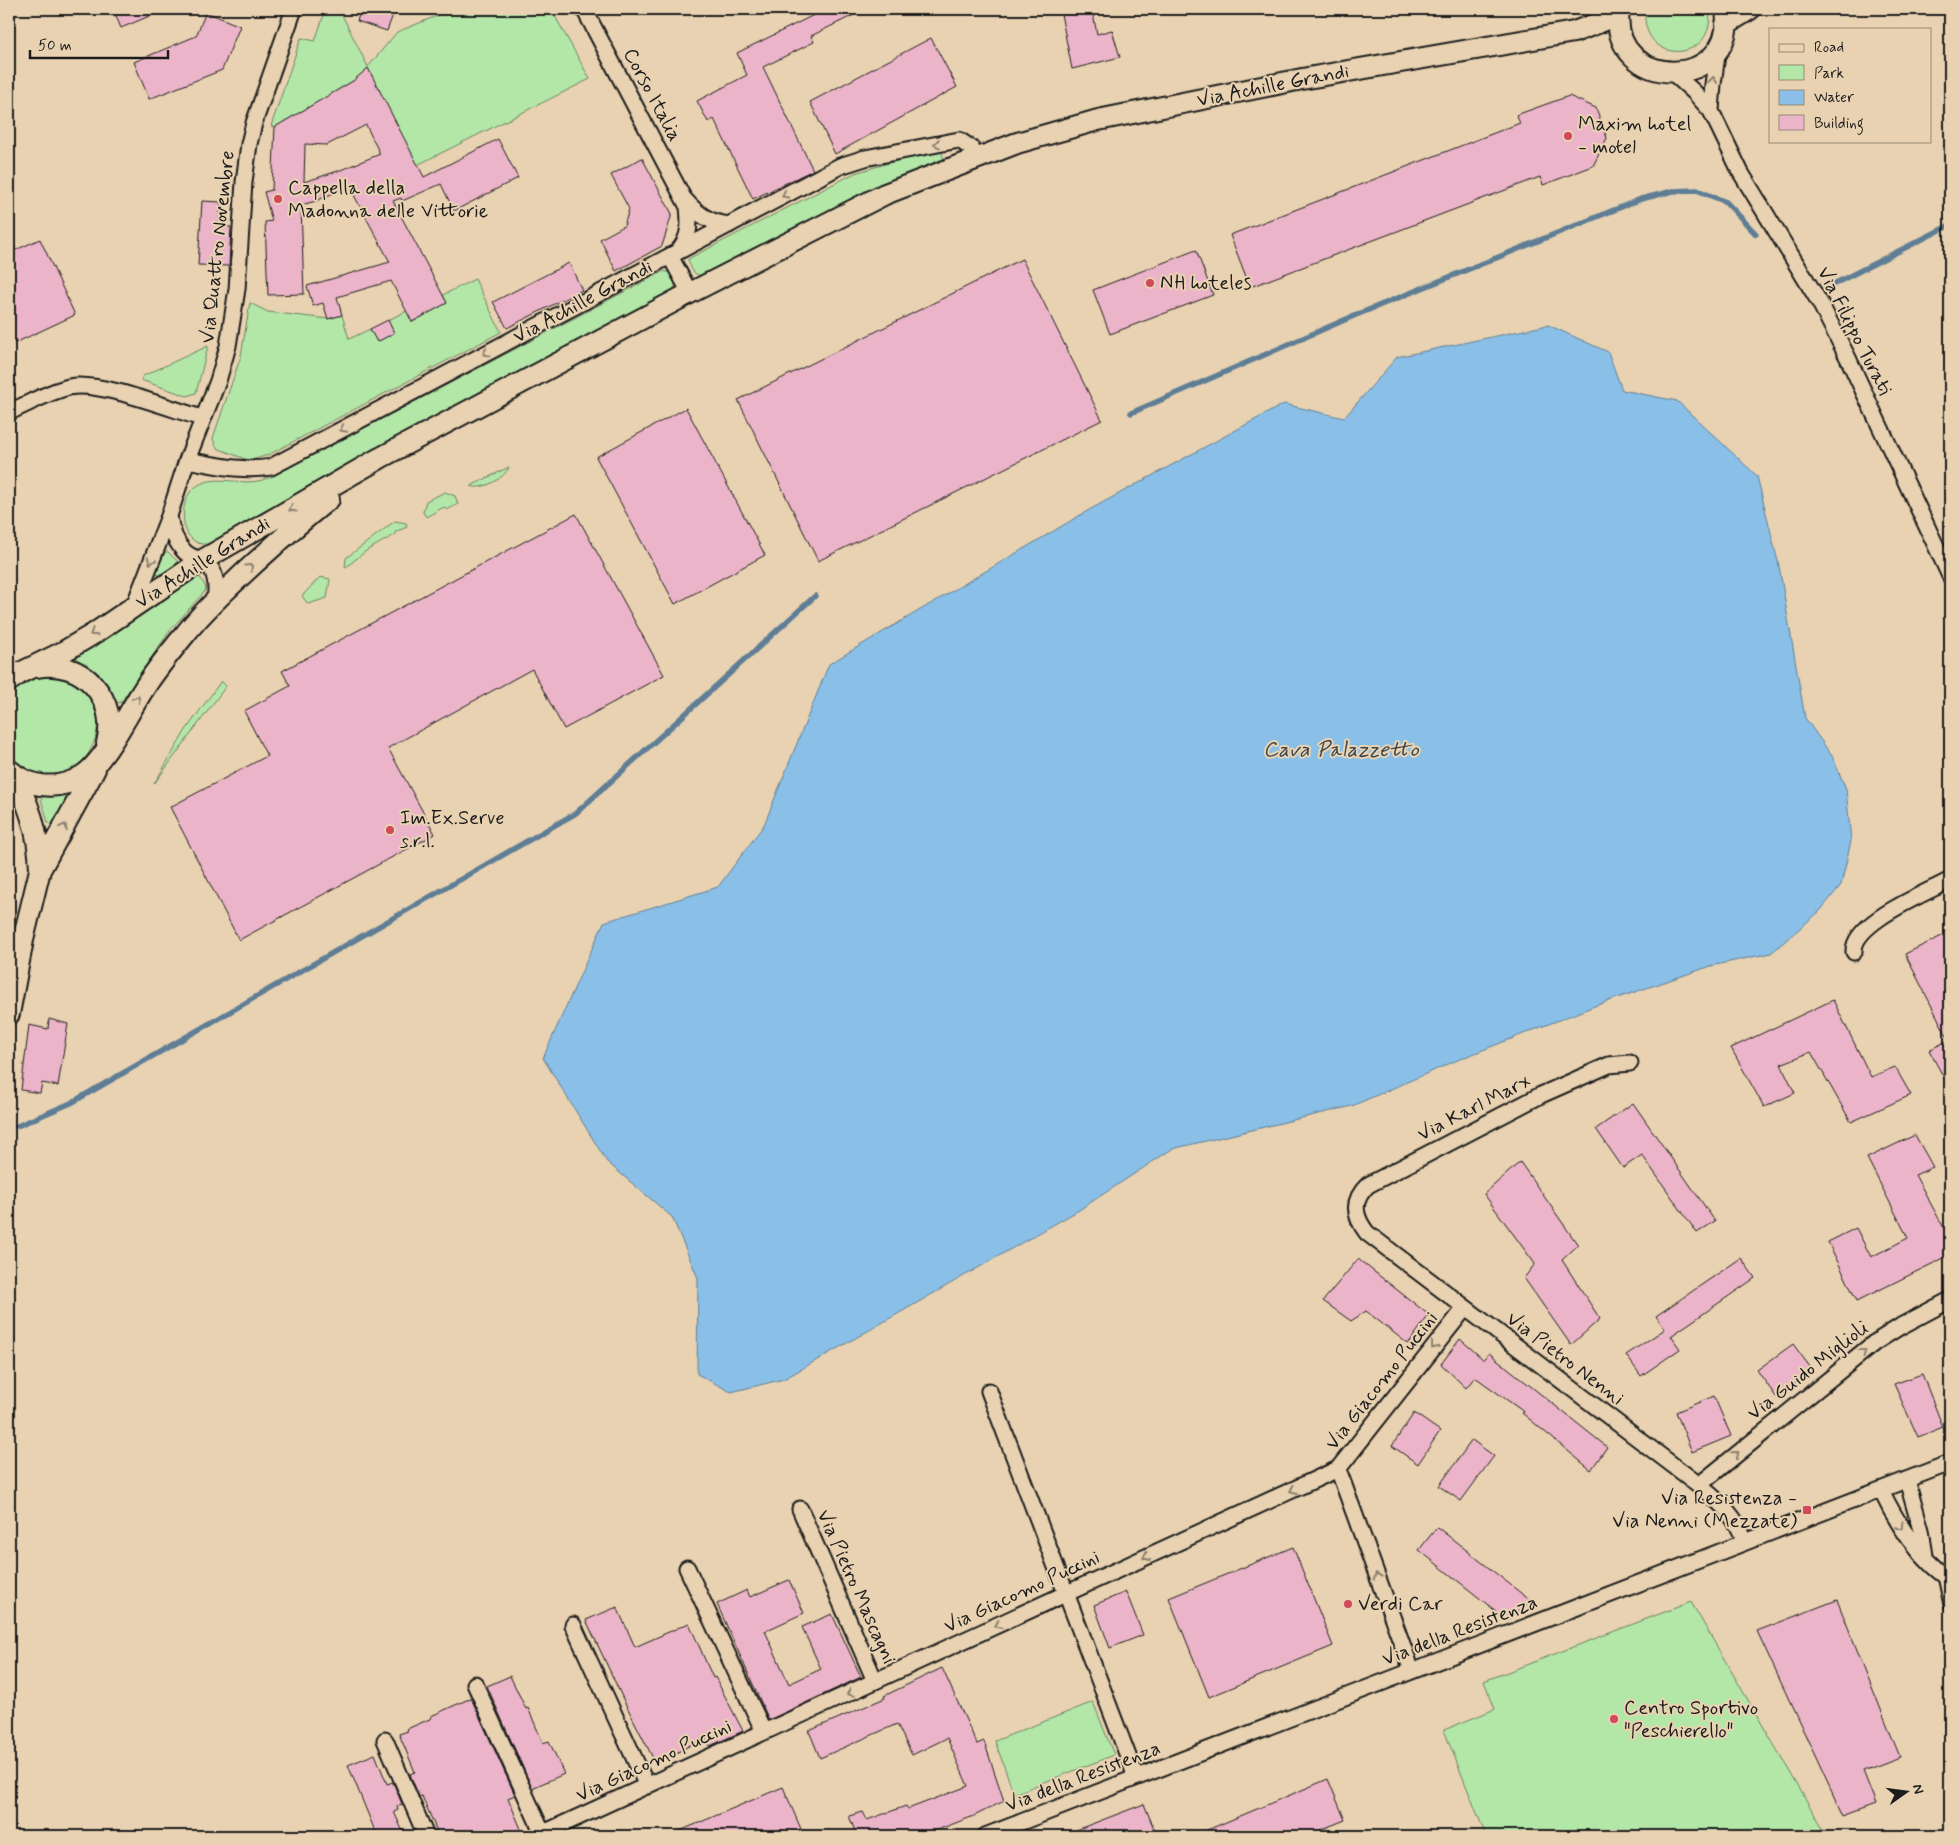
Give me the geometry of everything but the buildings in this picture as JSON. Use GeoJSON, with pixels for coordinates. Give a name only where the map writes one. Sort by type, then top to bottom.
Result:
{"type":"FeatureCollection","features":[{"type":"Feature","properties":{"kind":"main road","name":"Via Achille Grandi"},"geometry":{"type":"LineString","coordinates":[[1619,10],[1619,26],[1623,41],[1631,54],[1643,64],[1657,71],[1673,73],[1697,67],[1708,61],[1724,37],[1726,16],[1750,9]]}},
{"type":"Feature","properties":{"kind":"main road","name":"Via Achille Grandi"},"geometry":{"type":"LineString","coordinates":[[9,681],[76,644],[201,561],[380,458],[690,293],[885,194],[1017,143],[1098,120],[1302,79],[1574,32],[1602,21],[1619,10]]}},
{"type":"Feature","properties":{"kind":"main road","name":"Via Achille Grandi"},"geometry":{"type":"LineString","coordinates":[[1574,32],[1603,35],[1623,41]]}},
{"type":"Feature","properties":{"kind":"main road","name":"Via Achille Grandi"},"geometry":{"type":"LineString","coordinates":[[9,770],[33,784],[47,786],[61,785],[85,774],[102,755],[145,686],[187,631],[215,601],[292,529],[380,458]]}},
{"type":"Feature","properties":{"kind":"main road","name":"Via Achille Grandi"},"geometry":{"type":"LineString","coordinates":[[28,669],[46,665],[64,667],[82,674],[96,687],[105,701],[110,719],[109,734],[102,755]]}},
{"type":"Feature","properties":{"kind":"main road"},"geometry":{"type":"LineString","coordinates":[[9,676],[28,669]]}},
{"type":"Feature","properties":{"kind":"main road"},"geometry":{"type":"LineString","coordinates":[[9,1014],[22,940],[40,870],[102,755]]}},
{"type":"Feature","properties":{"kind":"main road"},"geometry":{"type":"LineString","coordinates":[[9,770],[21,789],[33,818],[39,848],[40,870]]}},
{"type":"Feature","properties":{"kind":"street","name":"Via Quattro Novembre"},"geometry":{"type":"LineString","coordinates":[[134,606],[169,516],[202,418],[218,381],[232,328],[249,144],[254,123],[294,9]]}},
{"type":"Feature","properties":{"kind":"street","name":"Corso Italia"},"geometry":{"type":"LineString","coordinates":[[584,9],[685,200],[689,217],[689,229],[683,246],[673,254]]}},
{"type":"Feature","properties":{"kind":"street","name":"Via Filippo Turati"},"geometry":{"type":"LineString","coordinates":[[1712,111],[1712,84],[1718,48]]}},
{"type":"Feature","properties":{"kind":"street","name":"Via Filippo Turati"},"geometry":{"type":"LineString","coordinates":[[1673,73],[1712,111],[1741,173],[1833,327],[1950,576]]}},
{"type":"Feature","properties":{"kind":"street","name":"Via Achille Grandi"},"geometry":{"type":"LineString","coordinates":[[187,460],[254,470],[271,467],[840,166],[865,158],[959,140],[971,148],[977,158]]}},
{"type":"Feature","properties":{"kind":"street","name":"Corso Italia"},"geometry":{"type":"LineString","coordinates":[[685,200],[701,215],[718,224],[729,225]]}},
{"type":"Feature","properties":{"kind":"street"},"geometry":{"type":"LineString","coordinates":[[673,254],[690,293]]}},
{"type":"Feature","properties":{"kind":"street"},"geometry":{"type":"LineString","coordinates":[[9,412],[54,392],[70,387],[82,386],[106,389],[202,418]]}},
{"type":"Feature","properties":{"kind":"street"},"geometry":{"type":"LineString","coordinates":[[169,516],[177,543],[191,557],[208,565],[214,575],[216,587],[215,601]]}},
{"type":"Feature","properties":{"kind":"street"},"geometry":{"type":"LineString","coordinates":[[1854,952],[1857,939],[1874,922],[1950,880]]}},
{"type":"Feature","properties":{"kind":"street","name":"Via Karl Marx"},"geometry":{"type":"LineString","coordinates":[[1356,1212],[1356,1200],[1360,1192],[1368,1185],[1541,1095],[1609,1065],[1630,1063]]}},
{"type":"Feature","properties":{"kind":"street","name":"Via Pietro Nenni"},"geometry":{"type":"LineString","coordinates":[[1356,1212],[1360,1223],[1367,1232],[1699,1485],[1732,1515],[1740,1527],[1745,1542]]}},
{"type":"Feature","properties":{"kind":"street","name":"Via Guido Miglioli"},"geometry":{"type":"LineString","coordinates":[[1699,1485],[1874,1343],[1901,1326],[1950,1300]]}},
{"type":"Feature","properties":{"kind":"street","name":"Via Giacomo Puccini"},"geometry":{"type":"LineString","coordinates":[[540,1835],[1338,1470],[1465,1308]]}},
{"type":"Feature","properties":{"kind":"street"},"geometry":{"type":"LineString","coordinates":[[989,1391],[1136,1778]]}},
{"type":"Feature","properties":{"kind":"street","name":"Via della Resistenza"},"geometry":{"type":"LineString","coordinates":[[985,1836],[1950,1463]]}},
{"type":"Feature","properties":{"kind":"street"},"geometry":{"type":"LineString","coordinates":[[1338,1470],[1412,1670]]}},
{"type":"Feature","properties":{"kind":"street"},"geometry":{"type":"LineString","coordinates":[[1907,1480],[1926,1557]]}},
{"type":"Feature","properties":{"kind":"street"},"geometry":{"type":"LineString","coordinates":[[1881,1490],[1899,1525],[1926,1557],[1947,1577],[1950,1605]]}},
{"type":"Feature","properties":{"kind":"street","name":"Via Pietro Mascagni"},"geometry":{"type":"LineString","coordinates":[[800,1509],[875,1681]]}},
{"type":"Feature","properties":{"kind":"street"},"geometry":{"type":"LineString","coordinates":[[687,1568],[764,1732]]}},
{"type":"Feature","properties":{"kind":"street"},"geometry":{"type":"LineString","coordinates":[[573,1625],[647,1786]]}},
{"type":"Feature","properties":{"kind":"street"},"geometry":{"type":"LineString","coordinates":[[475,1684],[540,1835]]}},
{"type":"Feature","properties":{"kind":"street"},"geometry":{"type":"LineString","coordinates":[[385,1740],[426,1836]]}},
{"type":"Feature","properties":{"kind":"green space"},"geometry":{"type":"Polygon","coordinates":[[[326,9],[339,9],[368,67],[397,32],[454,9],[551,9],[590,79],[417,165],[368,68],[353,81],[275,127],[271,126],[301,38],[315,41],[326,9]]]}},
{"type":"Feature","properties":{"kind":"green space"},"geometry":{"type":"Polygon","coordinates":[[[1645,9],[1709,9],[1709,27],[1702,40],[1691,48],[1679,51],[1665,49],[1654,41],[1647,28],[1645,9]]]}},
{"type":"Feature","properties":{"kind":"green space"},"geometry":{"type":"Polygon","coordinates":[[[940,148],[944,159],[888,182],[702,276],[696,274],[691,268],[688,259],[855,173],[940,148]]]}},
{"type":"Feature","properties":{"kind":"green space"},"geometry":{"type":"Polygon","coordinates":[[[664,271],[671,273],[674,280],[675,287],[672,292],[378,447],[219,542],[202,544],[190,538],[184,524],[184,508],[189,493],[201,484],[217,480],[250,482],[273,476],[664,271]]]}},
{"type":"Feature","properties":{"kind":"green space"},"geometry":{"type":"Polygon","coordinates":[[[475,279],[501,332],[268,455],[252,460],[217,448],[213,439],[241,356],[250,303],[268,312],[328,319],[342,315],[349,339],[370,329],[377,342],[394,333],[388,320],[407,311],[413,322],[447,303],[443,295],[475,279]]]}},
{"type":"Feature","properties":{"kind":"green space"},"geometry":{"type":"Polygon","coordinates":[[[208,346],[196,393],[187,396],[141,380],[143,376],[208,346]]]}},
{"type":"Feature","properties":{"kind":"green space"},"geometry":{"type":"Polygon","coordinates":[[[509,467],[503,475],[487,485],[481,487],[471,486],[509,467]]]}},
{"type":"Feature","properties":{"kind":"green space"},"geometry":{"type":"Polygon","coordinates":[[[445,492],[455,496],[458,504],[447,510],[444,507],[426,517],[423,512],[426,501],[445,492]]]}},
{"type":"Feature","properties":{"kind":"green space"},"geometry":{"type":"Polygon","coordinates":[[[395,521],[406,523],[407,527],[395,532],[396,534],[366,551],[345,568],[346,558],[395,521]]]}},
{"type":"Feature","properties":{"kind":"green space"},"geometry":{"type":"Polygon","coordinates":[[[165,552],[168,552],[178,562],[160,576],[156,572],[165,552]]]}},
{"type":"Feature","properties":{"kind":"green space"},"geometry":{"type":"Polygon","coordinates":[[[196,577],[200,577],[206,588],[205,591],[171,629],[121,702],[117,703],[100,675],[77,659],[76,655],[137,613],[196,577]]]}},
{"type":"Feature","properties":{"kind":"green space"},"geometry":{"type":"Polygon","coordinates":[[[320,577],[330,579],[327,598],[308,604],[302,596],[320,577]]]}},
{"type":"Feature","properties":{"kind":"green space"},"geometry":{"type":"Polygon","coordinates":[[[40,677],[73,683],[91,699],[98,721],[94,743],[81,763],[61,774],[37,773],[9,755],[9,698],[19,687],[40,677]]]}},
{"type":"Feature","properties":{"kind":"green space"},"geometry":{"type":"Polygon","coordinates":[[[221,681],[226,686],[154,784],[186,730],[221,681]]]}},
{"type":"Feature","properties":{"kind":"green space"},"geometry":{"type":"Polygon","coordinates":[[[64,795],[67,800],[55,825],[52,826],[48,822],[41,799],[45,796],[64,795]]]}},
{"type":"Feature","properties":{"kind":"green space","name":"Centro Sportivo \"Peschierello\""},"geometry":{"type":"Polygon","coordinates":[[[1691,1602],[1827,1836],[1486,1836],[1444,1730],[1495,1709],[1484,1681],[1691,1602]]]}},
{"type":"Feature","properties":{"kind":"green space"},"geometry":{"type":"Polygon","coordinates":[[[1093,1702],[1114,1755],[1014,1794],[995,1741],[1093,1702]]]}},
{"type":"Feature","properties":{"kind":"water","name":"Cava Palazzetto"},"geometry":{"type":"Polygon","coordinates":[[[1548,325],[1608,352],[1622,390],[1677,401],[1757,476],[1779,566],[1805,718],[1832,756],[1846,789],[1851,841],[1841,885],[1820,911],[1771,953],[1711,966],[1597,1005],[1460,1059],[1352,1106],[1172,1149],[1079,1210],[784,1379],[731,1392],[697,1374],[698,1278],[672,1217],[607,1162],[543,1058],[604,922],[718,887],[764,825],[829,664],[1089,510],[1284,404],[1344,418],[1397,357],[1548,325]]]}},
{"type":"Feature","properties":{"kind":"waterway"},"geometry":{"type":"LineString","coordinates":[[1131,413],[1356,315],[1641,199],[1673,191],[1697,190],[1726,202],[1756,234]]}},
{"type":"Feature","properties":{"kind":"waterway"},"geometry":{"type":"LineString","coordinates":[[1830,286],[1950,225]]}},
{"type":"Feature","properties":{"kind":"waterway"},"geometry":{"type":"LineString","coordinates":[[17,1126],[71,1103],[576,813],[815,596]]}},
{"type":"Feature","properties":{"kind":"place","name":"Maxim hotel - motel"},"geometry":{"type":"Point","coordinates":[1568,136]}},
{"type":"Feature","properties":{"kind":"place","name":"Cappella della Madonna delle Vittorie"},"geometry":{"type":"Point","coordinates":[278,199]}},
{"type":"Feature","properties":{"kind":"place","name":"NH hoteles"},"geometry":{"type":"Point","coordinates":[1150,283]}},
{"type":"Feature","properties":{"kind":"place","name":"Im.Ex.Serve s.r.l."},"geometry":{"type":"Point","coordinates":[390,830]}},
{"type":"Feature","properties":{"kind":"place","name":"Via Resistenza - Via Nenni (Mezzate)"},"geometry":{"type":"Point","coordinates":[1807,1510]}},
{"type":"Feature","properties":{"kind":"place","name":"Verdi Car"},"geometry":{"type":"Point","coordinates":[1348,1604]}},
{"type":"Feature","properties":{"kind":"place","name":"Centro Sportivo \"Peschierello\""},"geometry":{"type":"Point","coordinates":[1614,1719]}}]}
